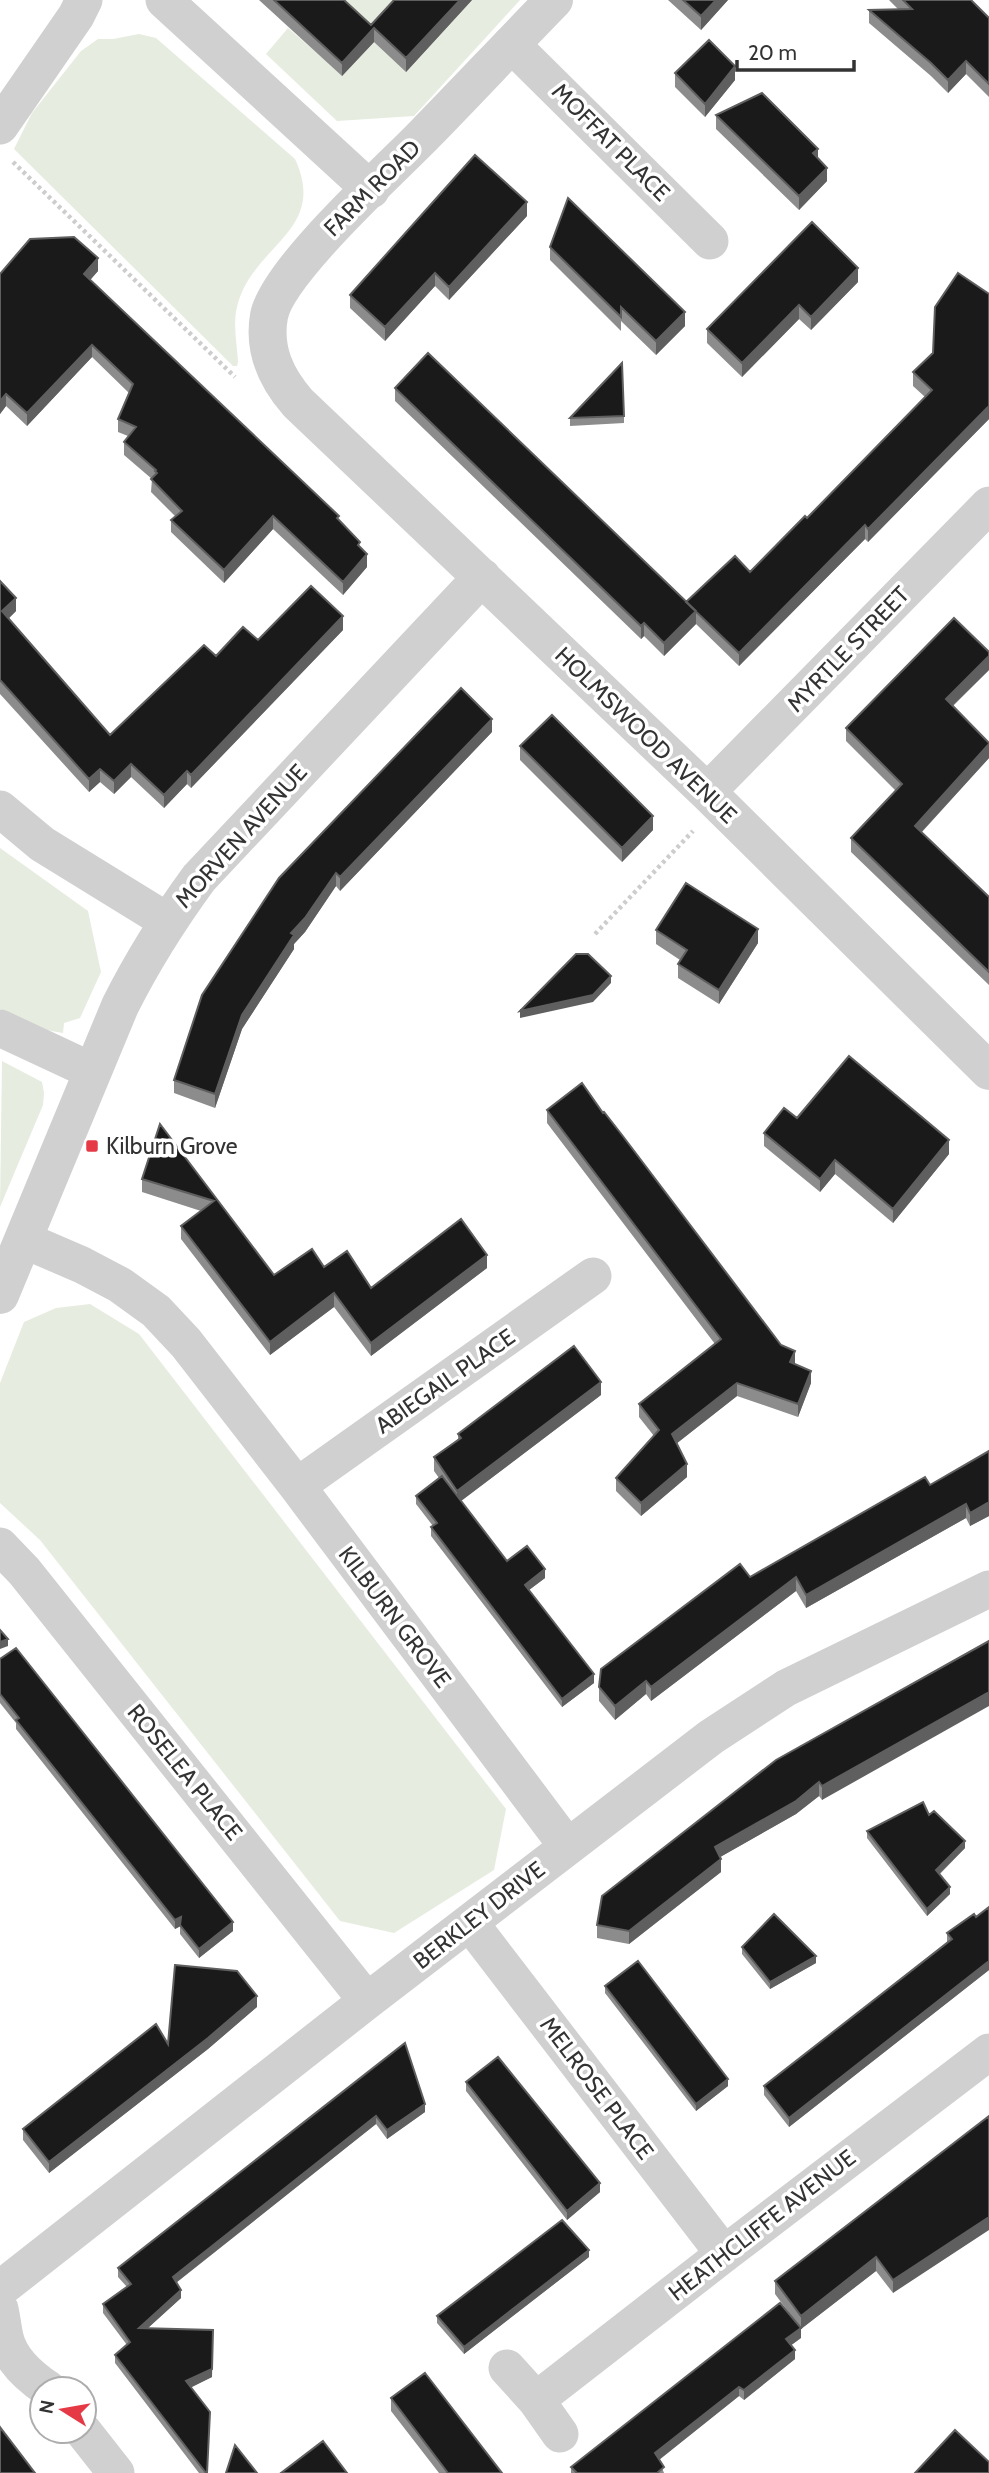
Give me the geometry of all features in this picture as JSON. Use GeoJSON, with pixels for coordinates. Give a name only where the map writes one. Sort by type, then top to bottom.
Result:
{"type":"FeatureCollection","features":[{"type":"Feature","properties":{"kind":"street"},"geometry":{"type":"LineString","coordinates":[[0,126],[76,16],[83,0]]}},
{"type":"Feature","properties":{"kind":"street"},"geometry":{"type":"LineString","coordinates":[[164,0],[371,190]]}},
{"type":"Feature","properties":{"kind":"street","name":"FARM ROAD"},"geometry":{"type":"LineString","coordinates":[[298,404],[282,385],[272,366],[268,342],[269,315],[278,293],[315,246],[554,0]]}},
{"type":"Feature","properties":{"kind":"street","name":"MOFFAT PLACE"},"geometry":{"type":"LineString","coordinates":[[511,44],[710,241]]}},
{"type":"Feature","properties":{"kind":"street","name":"HOLMSWOOD AVENUE"},"geometry":{"type":"LineString","coordinates":[[298,404],[713,798],[989,1071]]}},
{"type":"Feature","properties":{"kind":"street","name":"MYRTLE STREET"},"geometry":{"type":"LineString","coordinates":[[713,798],[989,505]]}},
{"type":"Feature","properties":{"kind":"street","name":"MORVEN AVENUE"},"geometry":{"type":"LineString","coordinates":[[0,1295],[125,995],[167,921],[207,869],[482,577]]}},
{"type":"Feature","properties":{"kind":"street"},"geometry":{"type":"LineString","coordinates":[[0,809],[42,844],[167,921]]}},
{"type":"Feature","properties":{"kind":"street"},"geometry":{"type":"LineString","coordinates":[[0,1028],[92,1071]]}},
{"type":"Feature","properties":{"kind":"street","name":"KILBURN GROVE"},"geometry":{"type":"LineString","coordinates":[[24,1240],[120,1285],[156,1311],[186,1343],[297,1486],[567,1846]]}},
{"type":"Feature","properties":{"kind":"street","name":"ABIEGAIL PLACE"},"geometry":{"type":"LineString","coordinates":[[297,1486],[593,1276]]}},
{"type":"Feature","properties":{"kind":"street","name":"ROSELEA PLACE"},"geometry":{"type":"LineString","coordinates":[[0,1546],[24,1571],[367,2001]]}},
{"type":"Feature","properties":{"kind":"street","name":"BERKLEY DRIVE"},"geometry":{"type":"LineString","coordinates":[[0,2289],[367,2001],[711,1737],[786,1688],[989,1589]]}},
{"type":"Feature","properties":{"kind":"street","name":"MELROSE PLACE"},"geometry":{"type":"LineString","coordinates":[[470,1923],[724,2254]]}},
{"type":"Feature","properties":{"kind":"street","name":"HEATHCLIFFE AVENUE"},"geometry":{"type":"LineString","coordinates":[[536,2400],[989,2052]]}},
{"type":"Feature","properties":{"kind":"street"},"geometry":{"type":"LineString","coordinates":[[0,2309],[10,2351],[31,2375]]}},
{"type":"Feature","properties":{"kind":"street"},"geometry":{"type":"LineString","coordinates":[[507,2368],[536,2400],[560,2434]]}},
{"type":"Feature","properties":{"kind":"street"},"geometry":{"type":"LineString","coordinates":[[94,2445],[116,2473]]}},
{"type":"Feature","properties":{"kind":"path"},"geometry":{"type":"LineString","coordinates":[[13,161],[239,381]]}},
{"type":"Feature","properties":{"kind":"path"},"geometry":{"type":"LineString","coordinates":[[595,934],[713,798]]}},
{"type":"Feature","properties":{"kind":"shaded area"},"geometry":{"type":"Polygon","coordinates":[[[329,0],[520,0],[414,116],[337,121],[266,54],[288,28],[317,53],[349,19],[329,0]]]}},
{"type":"Feature","properties":{"kind":"shaded area"},"geometry":{"type":"Polygon","coordinates":[[[139,34],[156,38],[295,159],[303,183],[302,203],[296,220],[247,283],[238,303],[235,325],[237,366],[233,366],[14,149],[32,113],[81,51],[98,39],[139,34]]]}},
{"type":"Feature","properties":{"kind":"shaded area"},"geometry":{"type":"Polygon","coordinates":[[[0,848],[88,911],[101,972],[80,1018],[64,1023],[63,1033],[46,1030],[0,1009],[0,848]]]}},
{"type":"Feature","properties":{"kind":"shaded area"},"geometry":{"type":"Polygon","coordinates":[[[2,1061],[42,1082],[44,1093],[43,1105],[0,1207],[2,1061]]]}},
{"type":"Feature","properties":{"kind":"shaded area"},"geometry":{"type":"Polygon","coordinates":[[[90,1304],[139,1334],[506,1809],[494,1870],[394,1933],[340,1921],[40,1540],[0,1503],[0,1383],[24,1322],[56,1308],[90,1304]]]}},
{"type":"Feature","properties":{"kind":"building"},"geometry":{"type":"Polygon","coordinates":[[[274,0],[344,0],[371,25],[394,0],[460,0],[406,58],[374,28],[342,63],[274,0]]]}},
{"type":"Feature","properties":{"kind":"building"},"geometry":{"type":"Polygon","coordinates":[[[683,0],[716,0],[701,16],[683,0]]]}},
{"type":"Feature","properties":{"kind":"building"},"geometry":{"type":"Polygon","coordinates":[[[903,0],[971,0],[989,18],[989,84],[966,61],[948,80],[869,10],[912,9],[903,0]]]}},
{"type":"Feature","properties":{"kind":"building"},"geometry":{"type":"Polygon","coordinates":[[[709,40],[735,66],[705,104],[675,73],[709,40]]]}},
{"type":"Feature","properties":{"kind":"building"},"geometry":{"type":"Polygon","coordinates":[[[762,93],[818,149],[813,153],[827,168],[799,196],[716,115],[762,93]]]}},
{"type":"Feature","properties":{"kind":"building"},"geometry":{"type":"Polygon","coordinates":[[[475,155],[527,202],[449,287],[435,273],[385,327],[350,295],[475,155]]]}},
{"type":"Feature","properties":{"kind":"building"},"geometry":{"type":"Polygon","coordinates":[[[568,198],[685,312],[656,341],[621,307],[621,317],[550,247],[568,198]]]}},
{"type":"Feature","properties":{"kind":"building"},"geometry":{"type":"Polygon","coordinates":[[[812,222],[858,268],[811,317],[799,305],[742,363],[707,329],[812,222]]]}},
{"type":"Feature","properties":{"kind":"building"},"geometry":{"type":"Polygon","coordinates":[[[74,237],[98,258],[84,274],[339,516],[337,518],[360,542],[358,545],[367,554],[343,582],[273,516],[224,570],[171,520],[182,511],[151,479],[157,473],[156,470],[124,442],[136,427],[118,419],[133,384],[92,345],[27,413],[6,394],[0,401],[0,274],[30,239],[74,237]]]}},
{"type":"Feature","properties":{"kind":"building"},"geometry":{"type":"Polygon","coordinates":[[[958,273],[989,294],[989,406],[868,529],[865,525],[739,653],[686,602],[735,556],[750,572],[805,516],[807,518],[932,390],[913,372],[933,353],[935,307],[958,273]]]}},
{"type":"Feature","properties":{"kind":"building"},"geometry":{"type":"Polygon","coordinates":[[[428,353],[696,611],[664,643],[644,623],[641,626],[395,388],[428,353]]]}},
{"type":"Feature","properties":{"kind":"building"},"geometry":{"type":"Polygon","coordinates":[[[622,363],[624,416],[570,418],[622,363]]]}},
{"type":"Feature","properties":{"kind":"building"},"geometry":{"type":"Polygon","coordinates":[[[0,581],[16,598],[2,611],[110,735],[204,645],[216,656],[243,627],[258,640],[311,586],[343,616],[191,775],[187,771],[164,795],[131,764],[114,781],[100,769],[89,779],[0,680],[0,581]]]}},
{"type":"Feature","properties":{"kind":"building"},"geometry":{"type":"Polygon","coordinates":[[[954,618],[989,652],[989,656],[946,699],[989,744],[915,826],[989,897],[989,972],[851,838],[902,784],[846,728],[954,618]]]}},
{"type":"Feature","properties":{"kind":"building"},"geometry":{"type":"Polygon","coordinates":[[[461,688],[492,719],[340,877],[336,873],[305,918],[291,933],[294,935],[242,1015],[215,1094],[174,1080],[202,995],[279,878],[461,688]]]}},
{"type":"Feature","properties":{"kind":"building"},"geometry":{"type":"Polygon","coordinates":[[[552,715],[653,816],[622,848],[520,746],[552,715]]]}},
{"type":"Feature","properties":{"kind":"building"},"geometry":{"type":"Polygon","coordinates":[[[686,883],[758,929],[719,990],[678,964],[687,950],[656,930],[686,883]]]}},
{"type":"Feature","properties":{"kind":"building"},"geometry":{"type":"Polygon","coordinates":[[[576,954],[588,954],[611,976],[593,995],[520,1011],[576,954]]]}},
{"type":"Feature","properties":{"kind":"building"},"geometry":{"type":"Polygon","coordinates":[[[849,1056],[949,1140],[893,1209],[835,1160],[820,1179],[764,1133],[784,1108],[797,1118],[849,1056]]]}},
{"type":"Feature","properties":{"kind":"building"},"geometry":{"type":"Polygon","coordinates":[[[582,1083],[781,1345],[795,1351],[790,1362],[811,1371],[798,1404],[737,1383],[672,1434],[687,1464],[641,1503],[616,1478],[659,1430],[639,1404],[721,1339],[547,1110],[582,1083]]]}},
{"type":"Feature","properties":{"kind":"building"},"geometry":{"type":"Polygon","coordinates":[[[160,1124],[274,1275],[312,1249],[324,1267],[347,1251],[371,1288],[461,1219],[487,1255],[371,1343],[334,1293],[270,1342],[181,1226],[214,1201],[142,1179],[160,1124]]]}},
{"type":"Feature","properties":{"kind":"building"},"geometry":{"type":"Polygon","coordinates":[[[574,1346],[601,1382],[457,1491],[434,1457],[461,1438],[458,1434],[574,1346]]]}},
{"type":"Feature","properties":{"kind":"building"},"geometry":{"type":"Polygon","coordinates":[[[989,1451],[989,1502],[970,1513],[966,1504],[806,1595],[796,1577],[651,1687],[646,1681],[615,1706],[599,1687],[601,1669],[740,1564],[750,1577],[925,1477],[930,1485],[989,1451]]]}},
{"type":"Feature","properties":{"kind":"building"},"geometry":{"type":"Polygon","coordinates":[[[442,1476],[507,1561],[527,1546],[545,1569],[525,1585],[594,1674],[562,1699],[431,1527],[437,1523],[416,1496],[442,1476]]]}},
{"type":"Feature","properties":{"kind":"building"},"geometry":{"type":"Polygon","coordinates":[[[0,1630],[8,1639],[0,1642],[0,1630]]]}},
{"type":"Feature","properties":{"kind":"building"},"geometry":{"type":"Polygon","coordinates":[[[989,1641],[989,1692],[822,1786],[819,1782],[796,1801],[715,1847],[721,1859],[629,1931],[597,1925],[602,1896],[776,1760],[989,1641]]]}},
{"type":"Feature","properties":{"kind":"building"},"geometry":{"type":"Polygon","coordinates":[[[16,1648],[233,1922],[199,1949],[180,1925],[181,1917],[175,1920],[16,1720],[19,1718],[0,1694],[0,1659],[16,1648]]]}},
{"type":"Feature","properties":{"kind":"building"},"geometry":{"type":"Polygon","coordinates":[[[923,1802],[929,1815],[934,1811],[965,1841],[936,1870],[950,1887],[927,1909],[867,1831],[923,1802]]]}},
{"type":"Feature","properties":{"kind":"building"},"geometry":{"type":"Polygon","coordinates":[[[989,1907],[989,1961],[789,2118],[764,2086],[952,1939],[947,1933],[989,1907]]]}},
{"type":"Feature","properties":{"kind":"building"},"geometry":{"type":"Polygon","coordinates":[[[774,1914],[816,1956],[770,1982],[742,1947],[774,1914]]]}},
{"type":"Feature","properties":{"kind":"building"},"geometry":{"type":"Polygon","coordinates":[[[638,1961],[728,2079],[696,2104],[605,1986],[638,1961]]]}},
{"type":"Feature","properties":{"kind":"building"},"geometry":{"type":"Polygon","coordinates":[[[175,1965],[237,1971],[257,1996],[208,2038],[49,2162],[23,2129],[156,2024],[168,2044],[175,1965]]]}},
{"type":"Feature","properties":{"kind":"building"},"geometry":{"type":"Polygon","coordinates":[[[405,2043],[425,2104],[387,2130],[376,2116],[173,2277],[181,2290],[139,2328],[213,2330],[212,2369],[186,2381],[210,2412],[206,2473],[115,2355],[130,2342],[103,2304],[131,2284],[118,2268],[405,2043]]]}},
{"type":"Feature","properties":{"kind":"building"},"geometry":{"type":"Polygon","coordinates":[[[498,2057],[600,2183],[567,2211],[466,2082],[498,2057]]]}},
{"type":"Feature","properties":{"kind":"building"},"geometry":{"type":"Polygon","coordinates":[[[989,2116],[989,2217],[893,2280],[876,2257],[801,2316],[775,2281],[989,2116]]]}},
{"type":"Feature","properties":{"kind":"building"},"geometry":{"type":"Polygon","coordinates":[[[562,2220],[589,2250],[464,2347],[437,2316],[562,2220]]]}},
{"type":"Feature","properties":{"kind":"building"},"geometry":{"type":"Polygon","coordinates":[[[780,2303],[801,2328],[786,2339],[795,2350],[744,2390],[739,2387],[655,2453],[664,2467],[657,2473],[577,2473],[571,2467],[780,2303]]]}},
{"type":"Feature","properties":{"kind":"building"},"geometry":{"type":"Polygon","coordinates":[[[425,2373],[502,2473],[448,2473],[391,2398],[425,2373]]]}},
{"type":"Feature","properties":{"kind":"building"},"geometry":{"type":"Polygon","coordinates":[[[0,2427],[35,2473],[0,2473],[0,2427]]]}},
{"type":"Feature","properties":{"kind":"building"},"geometry":{"type":"Polygon","coordinates":[[[955,2430],[989,2462],[989,2473],[915,2473],[955,2430]]]}},
{"type":"Feature","properties":{"kind":"building"},"geometry":{"type":"Polygon","coordinates":[[[323,2441],[347,2473],[281,2473],[323,2441]]]}},
{"type":"Feature","properties":{"kind":"building"},"geometry":{"type":"Polygon","coordinates":[[[235,2445],[257,2473],[226,2473],[235,2445]]]}},
{"type":"Feature","properties":{"kind":"place","name":"Kilburn Grove"},"geometry":{"type":"Point","coordinates":[92,1146]}}]}
